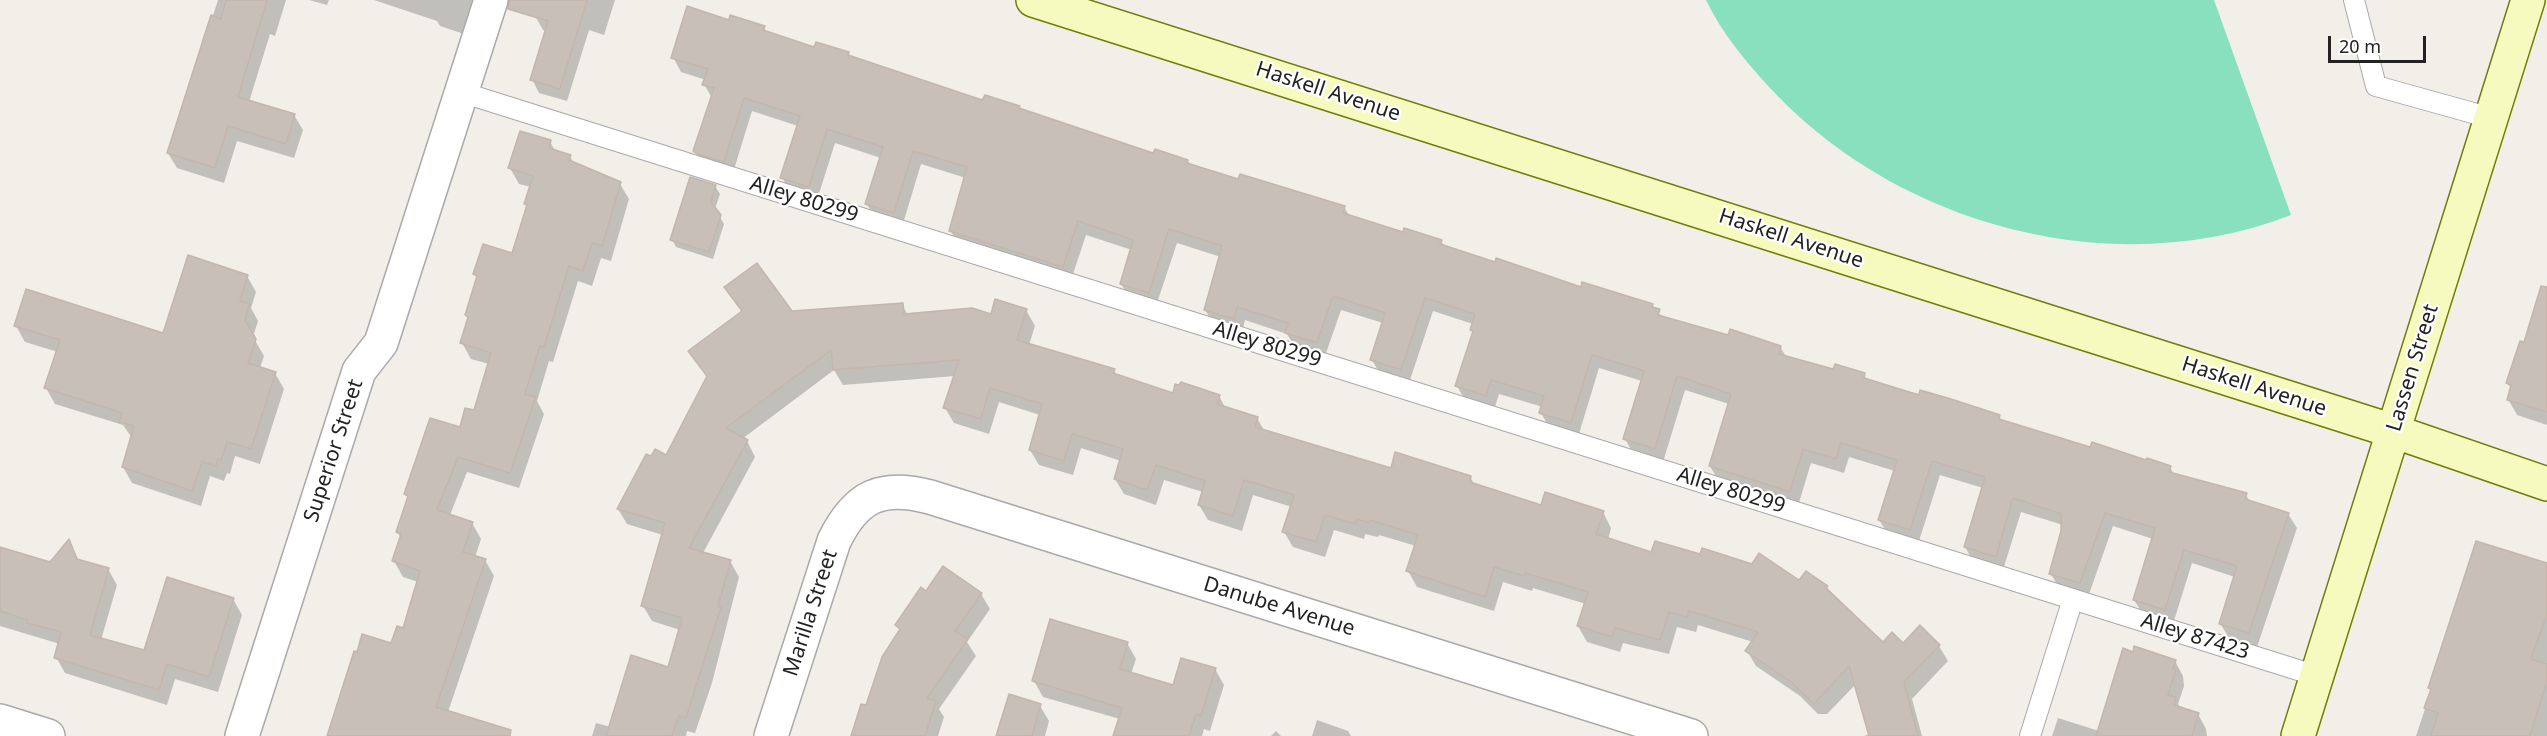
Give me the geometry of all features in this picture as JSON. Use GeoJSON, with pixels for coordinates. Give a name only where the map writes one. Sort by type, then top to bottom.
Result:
{"type":"FeatureCollection","features":[{"type":"Feature","properties":{"kind":"main road","name":"Haskell Avenue"},"geometry":{"type":"LineString","coordinates":[[1034,0],[2393,431],[2547,484]]}},
{"type":"Feature","properties":{"kind":"main road","name":"Lassen Street"},"geometry":{"type":"LineString","coordinates":[[2298,736],[2528,0]]}},
{"type":"Feature","properties":{"kind":"street","name":"Superior Street"},"geometry":{"type":"LineString","coordinates":[[242,736],[359,371],[381,343],[491,0]]}},
{"type":"Feature","properties":{"kind":"street","name":"Danube Avenue"},"geometry":{"type":"LineString","coordinates":[[866,499],[900,492],[922,495],[1691,736]]}},
{"type":"Feature","properties":{"kind":"street","name":"Marilla Street"},"geometry":{"type":"LineString","coordinates":[[771,736],[834,541],[848,515],[866,499]]}},
{"type":"Feature","properties":{"kind":"street"},"geometry":{"type":"LineString","coordinates":[[0,721],[48,736]]}},
{"type":"Feature","properties":{"kind":"lane"},"geometry":{"type":"LineString","coordinates":[[2354,0],[2376,86],[2491,118]]}},
{"type":"Feature","properties":{"kind":"lane","name":"Alley 80299"},"geometry":{"type":"LineString","coordinates":[[461,92],[2073,599]]}},
{"type":"Feature","properties":{"kind":"lane"},"geometry":{"type":"LineString","coordinates":[[2030,736],[2073,599]]}},
{"type":"Feature","properties":{"kind":"lane","name":"Alley 87423"},"geometry":{"type":"LineString","coordinates":[[2073,599],[2317,676]]}},
{"type":"Feature","properties":{"kind":"green space"},"geometry":{"type":"Polygon","coordinates":[[[1706,0],[2214,0],[2291,215],[2223,235],[2152,244],[2082,242],[2012,229],[1944,207],[1880,176],[1822,136],[1770,88],[1752,68],[1727,35],[1706,0]]]}},
{"type":"Feature","properties":{"kind":"building"},"geometry":{"type":"Polygon","coordinates":[[[226,0],[267,0],[238,97],[295,114],[286,144],[228,126],[215,168],[167,153],[211,15],[221,19],[226,0]]]}},
{"type":"Feature","properties":{"kind":"building"},"geometry":{"type":"Polygon","coordinates":[[[509,0],[587,0],[560,89],[530,80],[548,21],[508,9],[509,0]]]}},
{"type":"Feature","properties":{"kind":"building"},"geometry":{"type":"Polygon","coordinates":[[[687,6],[729,20],[730,15],[765,26],[763,30],[814,47],[816,42],[849,52],[848,55],[982,100],[985,95],[1153,153],[1155,149],[1188,160],[1187,163],[1238,179],[1240,174],[1345,206],[1343,213],[1403,232],[1404,228],[1442,240],[1440,244],[1495,262],[1496,258],[1581,287],[1582,282],[1653,304],[1652,307],[1660,309],[1658,315],[1728,335],[1730,329],[1781,346],[1779,354],[1833,369],[1835,364],[1865,373],[1864,378],[1919,395],[1920,390],[1951,399],[2000,415],[1999,419],[2090,447],[2092,442],[2146,460],[2147,458],[2171,466],[2169,472],[2247,493],[2245,499],[2289,513],[2249,633],[2219,624],[2237,566],[2184,550],[2165,610],[2133,600],[2155,528],[2105,513],[2080,583],[2049,574],[2061,531],[2061,514],[2013,498],[1996,557],[1964,547],[1985,477],[1932,461],[1910,530],[1878,520],[1897,460],[1841,443],[1836,459],[1803,449],[1790,492],[1709,466],[1731,394],[1677,376],[1655,449],[1623,439],[1644,371],[1592,355],[1571,423],[1539,413],[1544,396],[1491,380],[1486,396],[1455,386],[1473,331],[1470,330],[1475,314],[1425,298],[1401,370],[1370,360],[1385,313],[1333,296],[1317,343],[1285,333],[1288,323],[1237,307],[1234,319],[1204,310],[1222,246],[1169,229],[1149,293],[1120,284],[1133,240],[1078,221],[1063,267],[949,231],[967,167],[913,151],[894,213],[865,204],[883,147],[827,129],[809,187],[780,178],[800,116],[744,98],[724,162],[697,154],[693,151],[714,88],[702,85],[708,69],[671,58],[687,6]]]}},
{"type":"Feature","properties":{"kind":"building"},"geometry":{"type":"Polygon","coordinates":[[[520,131],[551,140],[549,148],[571,155],[569,160],[621,182],[602,246],[592,243],[583,271],[569,266],[544,347],[540,346],[525,394],[536,397],[510,473],[458,457],[437,510],[473,522],[463,552],[486,559],[436,707],[511,730],[510,736],[327,736],[354,651],[357,652],[362,634],[391,643],[397,626],[403,628],[420,571],[392,561],[401,534],[396,532],[408,496],[404,494],[430,418],[460,427],[465,408],[474,410],[491,353],[460,343],[468,317],[465,315],[477,276],[473,274],[483,244],[512,253],[527,205],[524,204],[533,176],[508,168],[520,131]]]}},
{"type":"Feature","properties":{"kind":"building"},"geometry":{"type":"Polygon","coordinates":[[[690,177],[716,185],[711,202],[721,215],[709,252],[670,240],[690,177]]]}},
{"type":"Feature","properties":{"kind":"building"},"geometry":{"type":"Polygon","coordinates":[[[188,255],[248,275],[240,301],[250,304],[245,320],[256,339],[248,363],[276,372],[251,449],[227,442],[221,460],[218,459],[216,466],[202,462],[192,491],[122,467],[134,426],[119,422],[122,413],[44,388],[60,340],[14,326],[26,289],[163,333],[188,255]]]}},
{"type":"Feature","properties":{"kind":"building"},"geometry":{"type":"Polygon","coordinates":[[[757,263],[792,311],[903,303],[904,314],[972,308],[991,314],[995,299],[1027,309],[1017,340],[1115,369],[1113,373],[1173,393],[1175,384],[1179,385],[1181,382],[1220,395],[1217,404],[1258,417],[1255,427],[1391,468],[1395,452],[1471,476],[1470,482],[1541,505],[1545,492],[1604,511],[1596,534],[1651,552],[1655,541],[1700,554],[1702,548],[1752,564],[1759,553],[1799,580],[1806,571],[1828,586],[1826,588],[1883,642],[1892,632],[1903,643],[1920,625],[1940,645],[1904,682],[1918,736],[1869,736],[1849,666],[1814,704],[1790,681],[1745,651],[1758,632],[1689,611],[1687,617],[1669,612],[1660,640],[1615,628],[1612,637],[1577,626],[1588,592],[1525,573],[1524,576],[1494,567],[1485,597],[1406,571],[1418,535],[1370,520],[1369,523],[1357,519],[1355,524],[1325,515],[1316,542],[1282,532],[1294,495],[1244,480],[1233,516],[1198,505],[1205,481],[1156,465],[1147,490],[1114,479],[1123,449],[1072,434],[1064,461],[1029,450],[1042,404],[990,388],[981,419],[943,408],[959,360],[833,370],[831,350],[726,428],[748,440],[689,548],[731,560],[718,606],[721,607],[686,718],[679,716],[672,736],[606,736],[631,655],[668,667],[682,618],[641,606],[665,523],[617,509],[646,454],[651,456],[655,449],[666,455],[707,376],[688,351],[742,311],[724,287],[757,263]]]}},
{"type":"Feature","properties":{"kind":"building"},"geometry":{"type":"Polygon","coordinates":[[[2541,286],[2547,287],[2547,412],[2507,400],[2511,385],[2506,383],[2520,341],[2524,342],[2541,286]]]}},
{"type":"Feature","properties":{"kind":"building"},"geometry":{"type":"Polygon","coordinates":[[[69,539],[77,559],[109,568],[90,635],[144,650],[167,577],[234,598],[209,677],[167,664],[159,690],[54,658],[61,632],[27,623],[27,620],[0,611],[0,547],[50,562],[69,539]]]}},
{"type":"Feature","properties":{"kind":"building"},"geometry":{"type":"Polygon","coordinates":[[[2476,541],[2547,563],[2547,615],[2531,659],[2547,664],[2547,681],[2530,736],[2431,736],[2438,713],[2424,708],[2431,689],[2428,688],[2476,541]]]}},
{"type":"Feature","properties":{"kind":"building"},"geometry":{"type":"Polygon","coordinates":[[[943,566],[982,593],[955,631],[968,639],[927,698],[936,701],[925,736],[851,736],[861,704],[866,705],[882,657],[900,629],[895,625],[921,587],[926,591],[943,566]]]}},
{"type":"Feature","properties":{"kind":"building"},"geometry":{"type":"Polygon","coordinates":[[[1050,619],[1128,642],[1120,669],[1173,685],[1181,658],[1216,668],[1201,716],[1196,714],[1189,736],[1113,736],[1122,708],[1032,681],[1050,619]]]}},
{"type":"Feature","properties":{"kind":"building"},"geometry":{"type":"Polygon","coordinates":[[[2134,646],[2176,660],[2173,669],[2176,669],[2168,695],[2176,697],[2174,705],[2199,713],[2192,736],[2096,736],[2123,648],[2133,652],[2134,646]]]}},
{"type":"Feature","properties":{"kind":"building"},"geometry":{"type":"Polygon","coordinates":[[[1009,694],[1041,704],[1032,736],[996,736],[1009,694]]]}}]}
